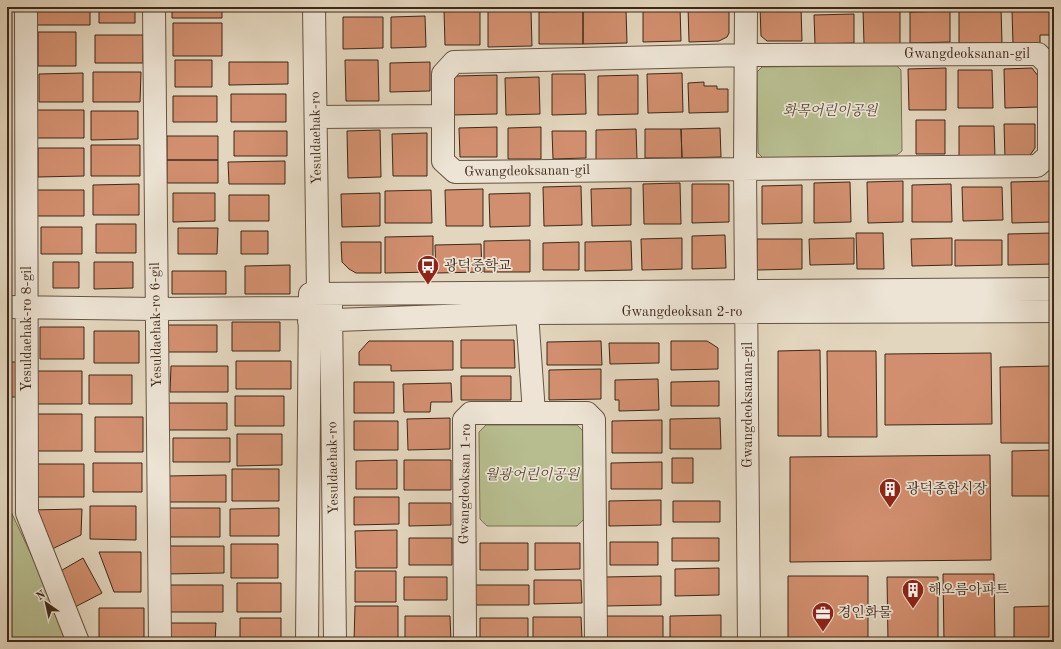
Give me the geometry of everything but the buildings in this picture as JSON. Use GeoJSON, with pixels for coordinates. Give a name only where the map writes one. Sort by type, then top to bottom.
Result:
{"type":"FeatureCollection","features":[{"type":"Feature","properties":{"kind":"street","name":"Yesuldaehak-ro 8-gil"},"geometry":{"type":"LineString","coordinates":[[26,7],[17,307],[27,513],[78,642]]}},
{"type":"Feature","properties":{"kind":"street","name":"Yesuldaehak-ro 6-gil"},"geometry":{"type":"LineString","coordinates":[[154,7],[160,642]]}},
{"type":"Feature","properties":{"kind":"street","name":"Yesuldaehak-ro"},"geometry":{"type":"LineString","coordinates":[[307,642],[316,302],[316,117],[314,7]]}},
{"type":"Feature","properties":{"kind":"street","name":"Gwangdeoksanan-gil"},"geometry":{"type":"LineString","coordinates":[[746,7],[745,168],[749,642]]}},
{"type":"Feature","properties":{"kind":"street","name":"Gwangdeoksanan-gil"},"geometry":{"type":"LineString","coordinates":[[1038,54],[1049,65],[1051,109],[1049,155],[1037,166],[455,172],[443,161],[443,74],[454,62],[746,55],[1038,54]]}},
{"type":"Feature","properties":{"kind":"street"},"geometry":{"type":"LineString","coordinates":[[316,117],[443,116]]}},
{"type":"Feature","properties":{"kind":"street","name":"Gwangdeoksan 2-ro"},"geometry":{"type":"LineString","coordinates":[[316,302],[332,319],[1054,289]]}},
{"type":"Feature","properties":{"kind":"street","name":"Gwangdeoksan 2-ro"},"geometry":{"type":"LineString","coordinates":[[316,302],[747,301],[1054,311]]}},
{"type":"Feature","properties":{"kind":"street"},"geometry":{"type":"LineString","coordinates":[[17,307],[156,309],[316,302]]}},
{"type":"Feature","properties":{"kind":"street"},"geometry":{"type":"LineString","coordinates":[[527,312],[534,413]]}},
{"type":"Feature","properties":{"kind":"street","name":"Yesuldaehak-ro"},"geometry":{"type":"LineString","coordinates":[[332,319],[335,642]]}},
{"type":"Feature","properties":{"kind":"street","name":"Gwangdeoksan 1-ro"},"geometry":{"type":"LineString","coordinates":[[465,642],[464,420],[471,413],[587,413],[594,420],[596,642]]}},
{"type":"Feature","properties":{"kind":"green space","name":"화목어린이공원"},"geometry":{"type":"Polygon","coordinates":[[[896,65],[901,70],[902,151],[897,155],[763,158],[758,153],[757,72],[762,67],[896,65]]]}},
{"type":"Feature","properties":{"kind":"green space","name":"월광어린이공원"},"geometry":{"type":"Polygon","coordinates":[[[486,425],[577,425],[583,431],[584,519],[577,526],[487,526],[480,519],[479,432],[486,425]]]}},
{"type":"Feature","properties":{"kind":"green space"},"geometry":{"type":"Polygon","coordinates":[[[7,503],[72,642],[7,642],[7,503]]]}},
{"type":"Feature","properties":{"kind":"place","name":"광덕중학교"},"geometry":{"type":"Point","coordinates":[428,286]}},
{"type":"Feature","properties":{"kind":"place","name":"광덕종합시장"},"geometry":{"type":"Point","coordinates":[890,508]}},
{"type":"Feature","properties":{"kind":"place","name":"해오름아파트"},"geometry":{"type":"Point","coordinates":[913,610]}},
{"type":"Feature","properties":{"kind":"place","name":"경인화물"},"geometry":{"type":"Point","coordinates":[823,632]}}]}
